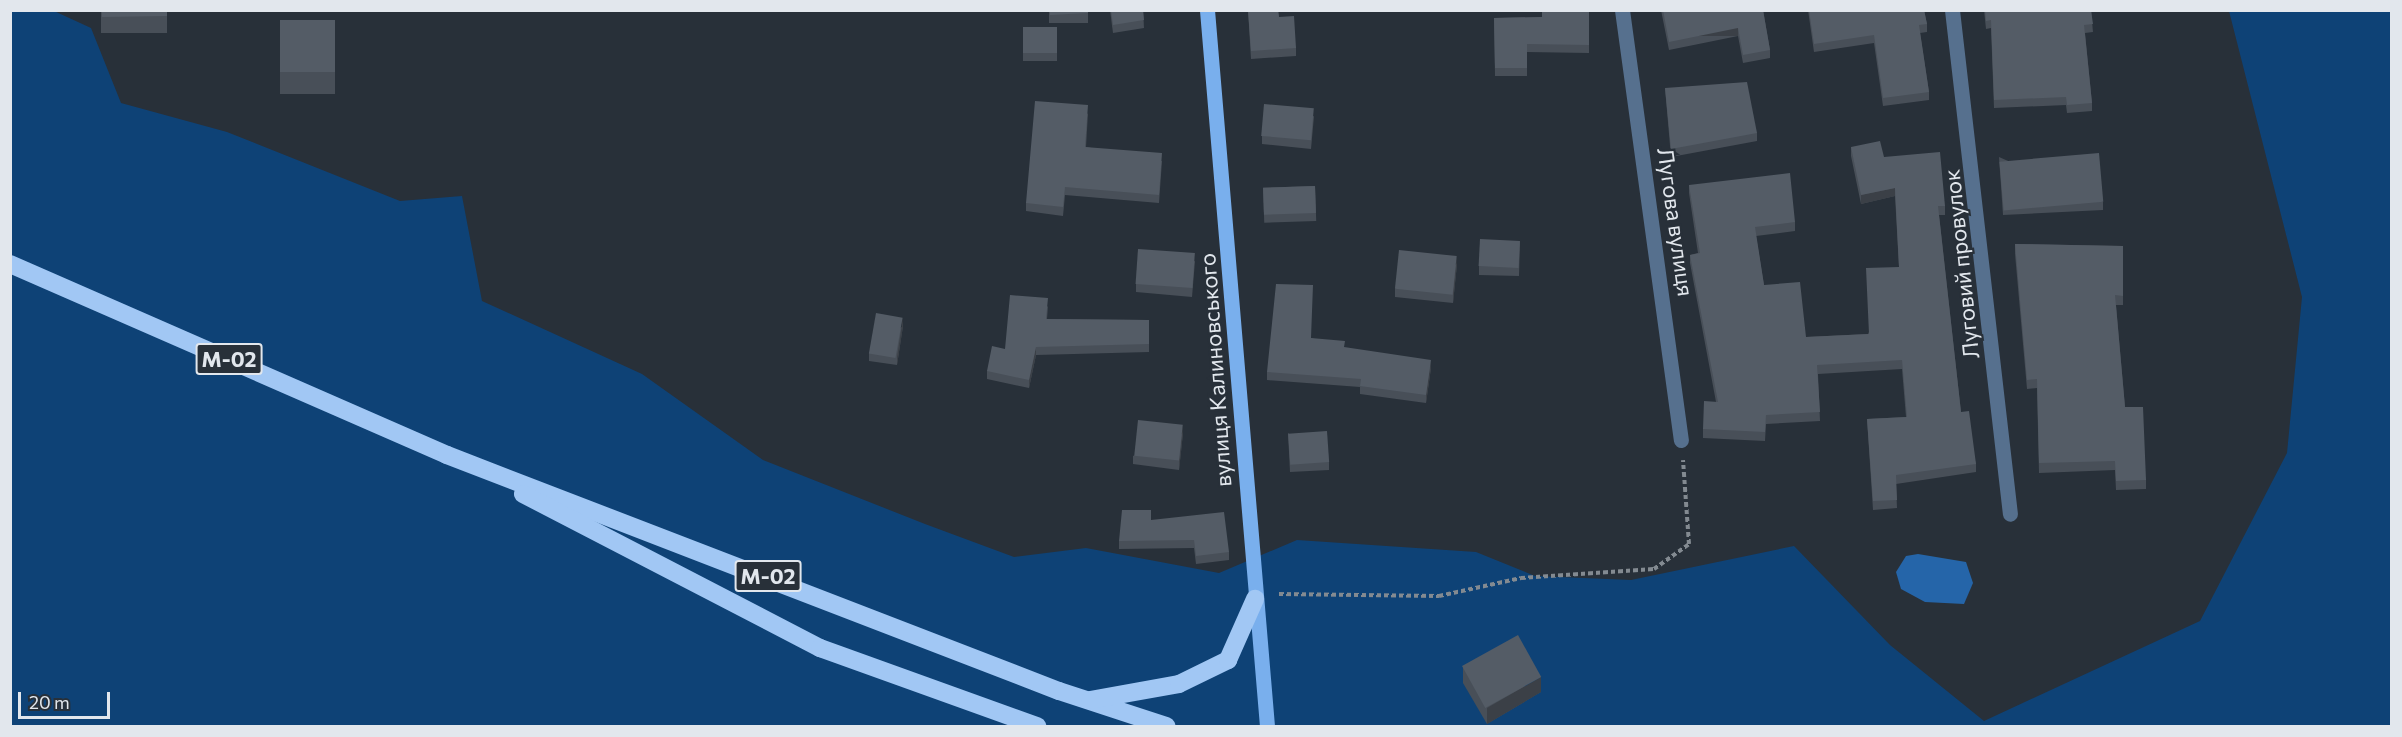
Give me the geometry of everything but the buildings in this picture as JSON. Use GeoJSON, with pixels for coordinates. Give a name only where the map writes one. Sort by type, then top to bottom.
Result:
{"type":"FeatureCollection","features":[{"type":"Feature","properties":{"kind":"highway","name":"М-02"},"geometry":{"type":"LineString","coordinates":[[10,264],[447,455],[1088,700],[1167,726]]}},
{"type":"Feature","properties":{"kind":"highway","name":"М-02"},"geometry":{"type":"LineString","coordinates":[[447,455],[820,648],[1037,726]]}},
{"type":"Feature","properties":{"kind":"highway"},"geometry":{"type":"LineString","coordinates":[[1088,700],[1179,684],[1228,660],[1254,598]]}},
{"type":"Feature","properties":{"kind":"main road","name":"вулиця Калиновського"},"geometry":{"type":"LineString","coordinates":[[1207,10],[1254,598],[1267,726]]}},
{"type":"Feature","properties":{"kind":"street","name":"Лугова вулиця"},"geometry":{"type":"LineString","coordinates":[[1622,10],[1681,440]]}},
{"type":"Feature","properties":{"kind":"street","name":"Луговий провулок"},"geometry":{"type":"LineString","coordinates":[[1952,10],[2010,514]]}},
{"type":"Feature","properties":{"kind":"path"},"geometry":{"type":"LineString","coordinates":[[1254,598],[1293,591],[1439,596],[1521,578],[1654,569],[1689,544],[1681,440]]}},
{"type":"Feature","properties":{"kind":"shaded area"},"geometry":{"type":"Polygon","coordinates":[[[10,11],[54,11],[91,28],[121,103],[227,132],[400,201],[462,196],[482,301],[642,374],[763,460],[1014,557],[1086,548],[1219,573],[1297,540],[1476,552],[1535,576],[1631,580],[1794,546],[1890,645],[1984,721],[2200,621],[2287,453],[2302,297],[2229,11],[2391,11],[2391,726],[11,726],[10,11]]]}},
{"type":"Feature","properties":{"kind":"shaded area"},"geometry":{"type":"Polygon","coordinates":[[[1918,554],[1966,562],[1973,583],[1964,604],[1925,602],[1901,589],[1896,572],[1906,556],[1918,554]]]}}]}
